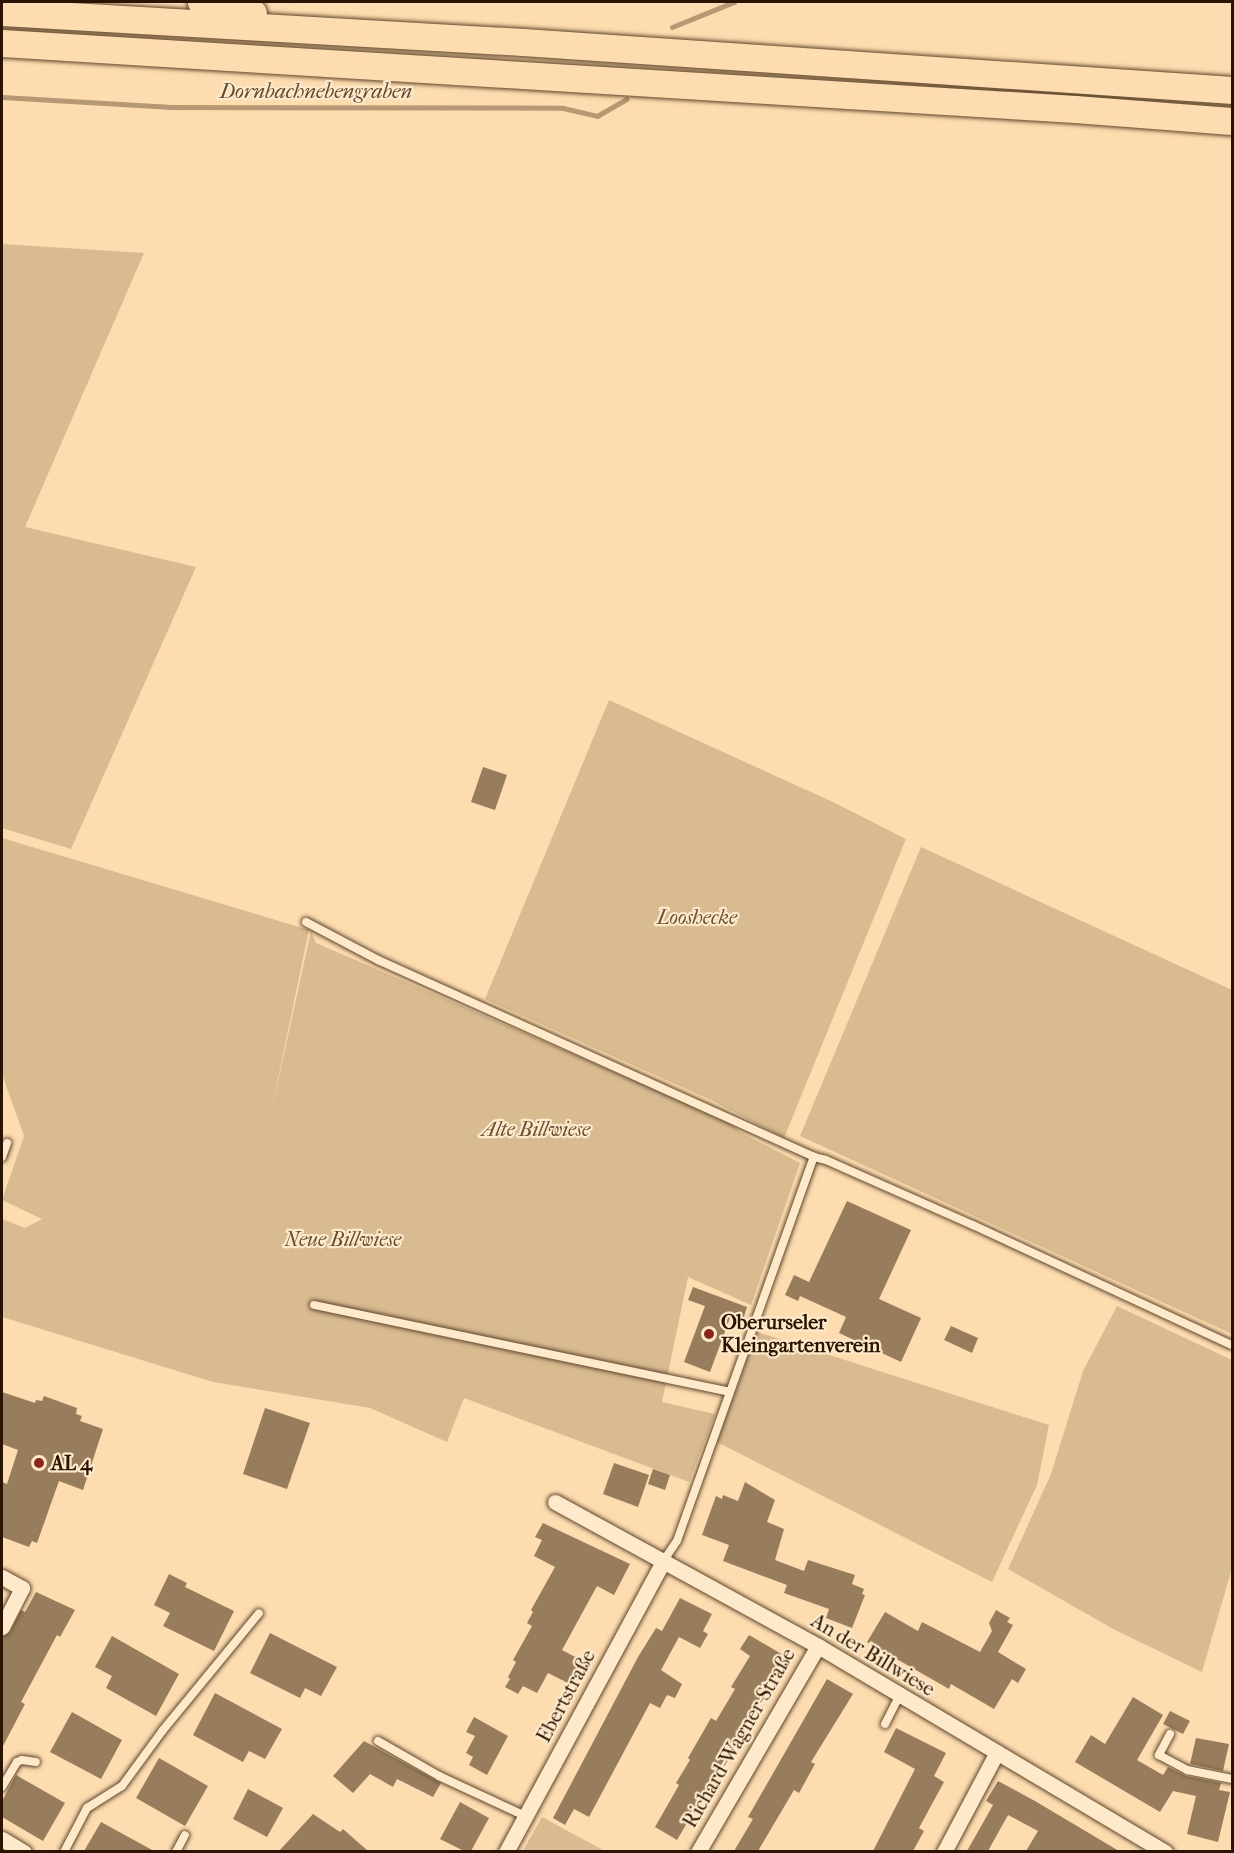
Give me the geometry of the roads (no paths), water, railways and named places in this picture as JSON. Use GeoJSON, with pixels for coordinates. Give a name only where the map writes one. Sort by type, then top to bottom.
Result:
{"type":"FeatureCollection","features":[{"type":"Feature","properties":{"kind":"highway"},"geometry":{"type":"LineString","coordinates":[[201,2],[333,31]]}},
{"type":"Feature","properties":{"kind":"highway"},"geometry":{"type":"LineString","coordinates":[[2,12],[333,31],[1233,90]]}},
{"type":"Feature","properties":{"kind":"highway"},"geometry":{"type":"LineString","coordinates":[[2,43],[825,93],[1233,121]]}},
{"type":"Feature","properties":{"kind":"street","name":"An der Billwiese"},"geometry":{"type":"LineString","coordinates":[[555,1502],[818,1646],[1165,1851]]}},
{"type":"Feature","properties":{"kind":"street","name":"Ebertstraße"},"geometry":{"type":"LineString","coordinates":[[506,1851],[664,1560]]}},
{"type":"Feature","properties":{"kind":"street"},"geometry":{"type":"LineString","coordinates":[[2,1577],[22,1588],[2,1628]]}},
{"type":"Feature","properties":{"kind":"street","name":"Richard-Wagner-Straße"},"geometry":{"type":"LineString","coordinates":[[698,1851],[818,1646]]}},
{"type":"Feature","properties":{"kind":"street"},"geometry":{"type":"LineString","coordinates":[[944,1851],[997,1752]]}},
{"type":"Feature","properties":{"kind":"street"},"geometry":{"type":"LineString","coordinates":[[2,1839],[24,1851]]}},
{"type":"Feature","properties":{"kind":"lane"},"geometry":{"type":"LineString","coordinates":[[306,922],[378,960],[814,1157],[826,1160],[973,1225],[1233,1346]]}},
{"type":"Feature","properties":{"kind":"lane"},"geometry":{"type":"LineString","coordinates":[[2,1157],[7,1143]]}},
{"type":"Feature","properties":{"kind":"lane"},"geometry":{"type":"LineString","coordinates":[[664,1560],[677,1541],[814,1157]]}},
{"type":"Feature","properties":{"kind":"lane"},"geometry":{"type":"LineString","coordinates":[[314,1305],[729,1392]]}},
{"type":"Feature","properties":{"kind":"lane"},"geometry":{"type":"LineString","coordinates":[[64,1851],[87,1808],[122,1786],[163,1730],[259,1613]]}},
{"type":"Feature","properties":{"kind":"lane"},"geometry":{"type":"LineString","coordinates":[[885,1724],[900,1695]]}},
{"type":"Feature","properties":{"kind":"lane"},"geometry":{"type":"LineString","coordinates":[[1170,1734],[1160,1755],[1187,1770],[1233,1779]]}},
{"type":"Feature","properties":{"kind":"lane"},"geometry":{"type":"LineString","coordinates":[[378,1742],[439,1776],[525,1816]]}},
{"type":"Feature","properties":{"kind":"lane"},"geometry":{"type":"LineString","coordinates":[[2,1787],[17,1762],[22,1760],[36,1762]]}},
{"type":"Feature","properties":{"kind":"lane"},"geometry":{"type":"LineString","coordinates":[[176,1851],[185,1835]]}},
{"type":"Feature","properties":{"kind":"waterway","name":"Dornbachnebengraben"},"geometry":{"type":"LineString","coordinates":[[672,27],[734,2]]}},
{"type":"Feature","properties":{"kind":"waterway","name":"Dornbachnebengraben"},"geometry":{"type":"LineString","coordinates":[[2,97],[168,107],[563,108],[597,116],[626,99]]}},
{"type":"Feature","properties":{"kind":"place","name":"Oberurseler Kleingartenverein"},"geometry":{"type":"Point","coordinates":[709,1334]}},
{"type":"Feature","properties":{"kind":"place","name":"AL 4"},"geometry":{"type":"Point","coordinates":[39,1463]}},
{"type":"Feature","properties":{"kind":"park label","name":"Looshecke"},"geometry":{"type":"Point","coordinates":[697,917]}},
{"type":"Feature","properties":{"kind":"park label","name":"Alte Billwiese"},"geometry":{"type":"Point","coordinates":[536,1129]}},
{"type":"Feature","properties":{"kind":"park label","name":"Neue Billwiese"},"geometry":{"type":"Point","coordinates":[343,1239]}}]}
